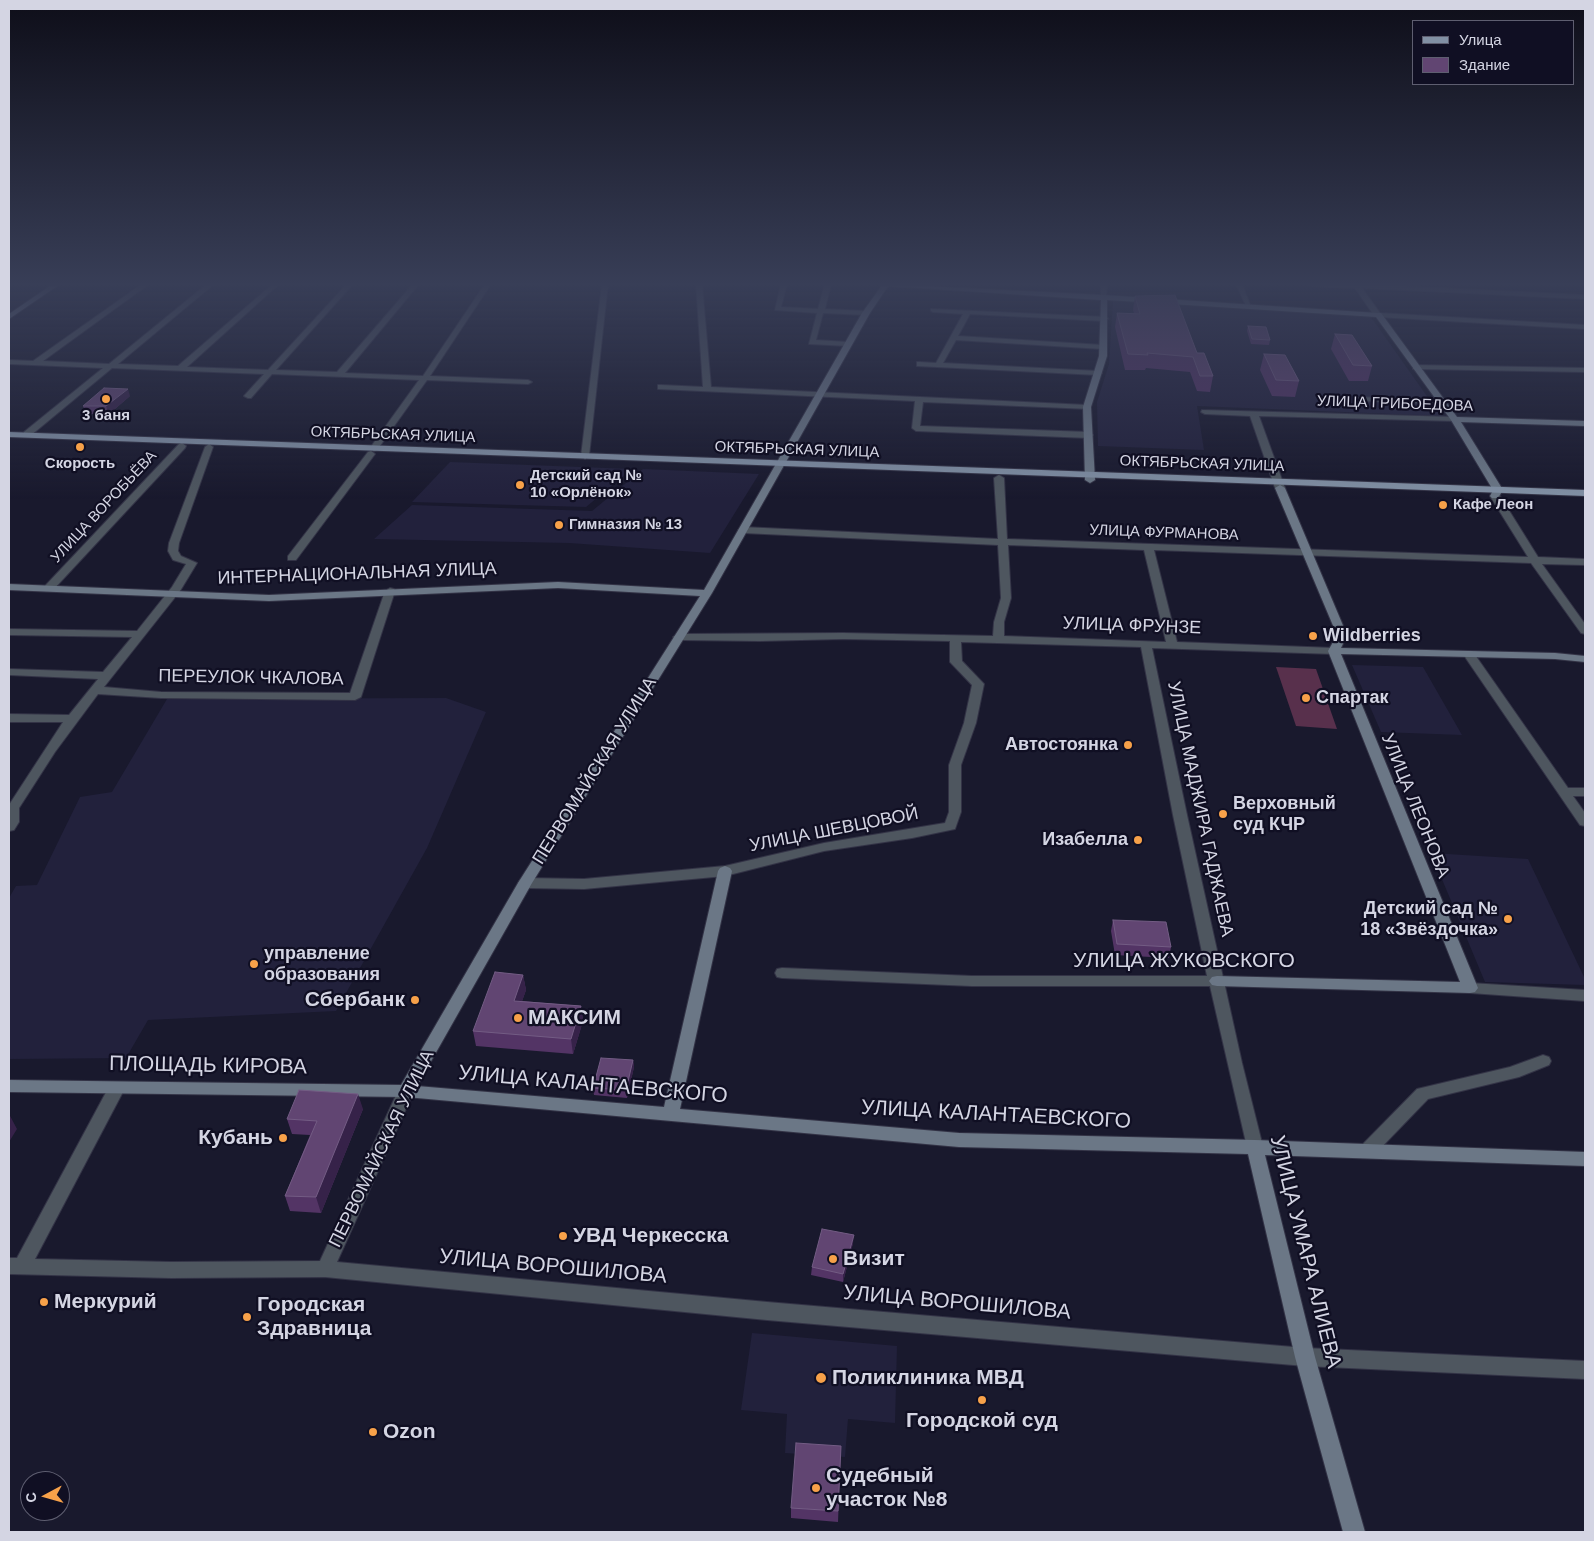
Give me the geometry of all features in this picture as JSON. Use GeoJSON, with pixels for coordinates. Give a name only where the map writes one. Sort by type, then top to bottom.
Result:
{"type":"FeatureCollection","features":[{"type":"Feature","properties":{"kind":"main road","name":"ОКТЯБРЬСКАЯ УЛИЦА"},"geometry":{"type":"LineString","coordinates":[[9,434],[372,451],[1497,493],[1585,499]]}},
{"type":"Feature","properties":{"kind":"main road","name":"ОКТЯБРЬСКАЯ УЛИЦА"},"geometry":{"type":"LineString","coordinates":[[9,440],[585,456],[999,478],[1090,477]]}},
{"type":"Feature","properties":{"kind":"main road","name":"ОКТЯБРЬСКАЯ УЛИЦА"},"geometry":{"type":"LineString","coordinates":[[1497,493],[1585,493]]}},
{"type":"Feature","properties":{"kind":"street"},"geometry":{"type":"LineString","coordinates":[[35,363],[45,356]]}},
{"type":"Feature","properties":{"kind":"street"},"geometry":{"type":"LineString","coordinates":[[28,434],[122,356]]}},
{"type":"Feature","properties":{"kind":"street"},"geometry":{"type":"LineString","coordinates":[[181,368],[195,356]]}},
{"type":"Feature","properties":{"kind":"street"},"geometry":{"type":"LineString","coordinates":[[248,396],[285,356]]}},
{"type":"Feature","properties":{"kind":"street"},"geometry":{"type":"LineString","coordinates":[[339,375],[355,356]]}},
{"type":"Feature","properties":{"kind":"street"},"geometry":{"type":"LineString","coordinates":[[292,558],[440,356]]}},
{"type":"Feature","properties":{"kind":"street"},"geometry":{"type":"LineString","coordinates":[[585,456],[597,356]]}},
{"type":"Feature","properties":{"kind":"street"},"geometry":{"type":"LineString","coordinates":[[704,356],[707,390]]}},
{"type":"Feature","properties":{"kind":"street","name":"ПЕРВОМАЙСКАЯ УЛИЦА"},"geometry":{"type":"LineString","coordinates":[[325,1269],[406,1092],[525,883],[707,593],[841,356]]}},
{"type":"Feature","properties":{"kind":"street"},"geometry":{"type":"LineString","coordinates":[[938,365],[943,356]]}},
{"type":"Feature","properties":{"kind":"street"},"geometry":{"type":"LineString","coordinates":[[1090,477],[1087,407],[1103,356]]}},
{"type":"Feature","properties":{"kind":"street"},"geometry":{"type":"LineString","coordinates":[[1408,356],[1454,420],[1536,560],[1585,631]]}},
{"type":"Feature","properties":{"kind":"street"},"geometry":{"type":"LineString","coordinates":[[9,362],[528,382]]}},
{"type":"Feature","properties":{"kind":"street"},"geometry":{"type":"LineString","coordinates":[[920,364],[1098,373]]}},
{"type":"Feature","properties":{"kind":"street"},"geometry":{"type":"LineString","coordinates":[[1416,367],[1585,370]]}},
{"type":"Feature","properties":{"kind":"street"},"geometry":{"type":"LineString","coordinates":[[661,387],[1087,407]]}},
{"type":"Feature","properties":{"kind":"street"},"geometry":{"type":"LineString","coordinates":[[919,399],[916,428],[1089,435]]}},
{"type":"Feature","properties":{"kind":"street"},"geometry":{"type":"LineString","coordinates":[[1360,400],[1442,402]]}},
{"type":"Feature","properties":{"kind":"street"},"geometry":{"type":"LineString","coordinates":[[1242,404],[1249,414],[1342,635],[1334,651]]}},
{"type":"Feature","properties":{"kind":"street","name":"УЛИЦА ГРИБОЕДОВА"},"geometry":{"type":"LineString","coordinates":[[1205,412],[1585,424]]}},
{"type":"Feature","properties":{"kind":"street","name":"УЛИЦА ВОРОБЬЁВА"},"geometry":{"type":"LineString","coordinates":[[48,589],[182,446]]}},
{"type":"Feature","properties":{"kind":"street"},"geometry":{"type":"LineString","coordinates":[[9,827],[12,822],[14,808],[72,719],[169,595],[176,589],[192,562],[177,558],[173,551],[174,543],[209,447]]}},
{"type":"Feature","properties":{"kind":"street"},"geometry":{"type":"LineString","coordinates":[[998,639],[1006,598],[999,478]]}},
{"type":"Feature","properties":{"kind":"street","name":"УЛИЦА ФУРМАНОВА"},"geometry":{"type":"LineString","coordinates":[[743,530],[1003,542],[1585,562]]}},
{"type":"Feature","properties":{"kind":"street"},"geometry":{"type":"LineString","coordinates":[[1148,547],[1172,645]]}},
{"type":"Feature","properties":{"kind":"street","name":"ИНТЕРНАЦИОНАЛЬНАЯ УЛИЦА"},"geometry":{"type":"LineString","coordinates":[[9,587],[269,598],[390,591],[558,585],[707,593]]}},
{"type":"Feature","properties":{"kind":"street","name":"ПЕРЕУЛОК ЧКАЛОВА"},"geometry":{"type":"LineString","coordinates":[[96,690],[161,695],[355,697],[390,591]]}},
{"type":"Feature","properties":{"kind":"street"},"geometry":{"type":"LineString","coordinates":[[9,632],[140,634]]}},
{"type":"Feature","properties":{"kind":"street","name":"УЛИЦА ФРУНЗЕ"},"geometry":{"type":"LineString","coordinates":[[678,637],[843,636],[998,639],[1585,659]]}},
{"type":"Feature","properties":{"kind":"street","name":"УЛИЦА ШЕВЦОВОЙ"},"geometry":{"type":"LineString","coordinates":[[525,883],[584,884],[725,871],[824,847],[912,834],[950,826],[954,812],[955,764],[970,723],[978,684],[956,662],[955,639]]}},
{"type":"Feature","properties":{"kind":"street","name":"УЛИЦА МАДЖИРА ГАДЖАЕВА"},"geometry":{"type":"LineString","coordinates":[[1146,644],[1217,981]]}},
{"type":"Feature","properties":{"kind":"street","name":"УЛИЦА ЛЕОНОВА"},"geometry":{"type":"LineString","coordinates":[[1334,651],[1470,988]]}},
{"type":"Feature","properties":{"kind":"street"},"geometry":{"type":"LineString","coordinates":[[1469,654],[1585,822]]}},
{"type":"Feature","properties":{"kind":"street"},"geometry":{"type":"LineString","coordinates":[[9,672],[106,676]]}},
{"type":"Feature","properties":{"kind":"street"},"geometry":{"type":"LineString","coordinates":[[9,718],[72,719]]}},
{"type":"Feature","properties":{"kind":"street"},"geometry":{"type":"LineString","coordinates":[[1564,792],[1585,792]]}},
{"type":"Feature","properties":{"kind":"street"},"geometry":{"type":"LineString","coordinates":[[670,1115],[725,871]]}},
{"type":"Feature","properties":{"kind":"street","name":"УЛИЦА ЖУКОВСКОГО"},"geometry":{"type":"LineString","coordinates":[[782,973],[972,981],[1217,981],[1470,988],[1585,996]]}},
{"type":"Feature","properties":{"kind":"street","name":"УЛИЦА УМАРА АЛИЕВА"},"geometry":{"type":"LineString","coordinates":[[1217,981],[1234,1063],[1305,1357],[1354,1532]]}},
{"type":"Feature","properties":{"kind":"street"},"geometry":{"type":"LineString","coordinates":[[1366,1150],[1423,1094],[1513,1072],[1543,1061]]}},
{"type":"Feature","properties":{"kind":"street","name":"ПЛОЩАДЬ КИРОВА"},"geometry":{"type":"LineString","coordinates":[[9,1086],[406,1092]]}},
{"type":"Feature","properties":{"kind":"street"},"geometry":{"type":"LineString","coordinates":[[116,1088],[15,1266],[170,1270],[325,1269]]}},
{"type":"Feature","properties":{"kind":"street","name":"УЛИЦА КАЛАНТАЕВСКОГО"},"geometry":{"type":"LineString","coordinates":[[406,1092],[959,1140],[1366,1150],[1585,1159]]}},
{"type":"Feature","properties":{"kind":"street","name":"УЛИЦА ВОРОШИЛОВА"},"geometry":{"type":"LineString","coordinates":[[325,1269],[757,1310],[1305,1357],[1585,1370]]}},
{"type":"Feature","properties":{"kind":"shaded area"},"geometry":{"type":"Polygon","coordinates":[[[1110,356],[1399,356],[1441,416],[1197,406],[1204,450],[1098,446],[1097,402],[1109,364],[1110,356]]]}},
{"type":"Feature","properties":{"kind":"shaded area","name":"Детский сад № 10 «Орлёнок»"},"geometry":{"type":"Polygon","coordinates":[[[450,462],[632,469],[586,507],[412,502],[450,462]]]}},
{"type":"Feature","properties":{"kind":"shaded area","name":"Гимназия № 13"},"geometry":{"type":"Polygon","coordinates":[[[643,469],[759,474],[710,553],[569,543],[374,539],[412,505],[592,511],[643,469]]]}},
{"type":"Feature","properties":{"kind":"shaded area"},"geometry":{"type":"Polygon","coordinates":[[[1352,665],[1423,667],[1462,735],[1381,732],[1352,665]]]}},
{"type":"Feature","properties":{"kind":"shaded area","name":"Спартак"},"geometry":{"type":"Polygon","coordinates":[[[1276,667],[1316,669],[1337,729],[1296,726],[1276,667]]]}},
{"type":"Feature","properties":{"kind":"shaded area"},"geometry":{"type":"Polygon","coordinates":[[[446,698],[486,712],[427,848],[336,1011],[148,1020],[126,1058],[9,1059],[9,898],[16,886],[37,885],[80,797],[112,792],[167,699],[446,698]]]}},
{"type":"Feature","properties":{"kind":"shaded area","name":"Детский сад № 18 «Звёздочка»"},"geometry":{"type":"Polygon","coordinates":[[[1431,853],[1528,859],[1585,979],[1585,985],[1485,982],[1431,853]]]}},
{"type":"Feature","properties":{"kind":"shaded area","name":"Поликлиника МВД"},"geometry":{"type":"Polygon","coordinates":[[[752,1333],[897,1346],[895,1423],[848,1419],[845,1457],[785,1453],[787,1414],[741,1410],[752,1333]]]}},
{"type":"Feature","properties":{"kind":"building"},"geometry":{"type":"Polygon","coordinates":[[[1181,356],[1205,356],[1213,376],[1200,376],[1193,357],[1181,356]]]}},
{"type":"Feature","properties":{"kind":"building"},"geometry":{"type":"Polygon","coordinates":[[[1265,356],[1285,356],[1299,381],[1276,380],[1265,356]]]}},
{"type":"Feature","properties":{"kind":"building"},"geometry":{"type":"Polygon","coordinates":[[[1348,356],[1365,356],[1372,366],[1353,365],[1348,356]]]}},
{"type":"Feature","properties":{"kind":"building"},"geometry":{"type":"Polygon","coordinates":[[[104,388],[128,389],[106,406],[83,406],[104,388]]]}},
{"type":"Feature","properties":{"kind":"building"},"geometry":{"type":"Polygon","coordinates":[[[1113,920],[1166,922],[1171,947],[1117,944],[1113,920]]]}},
{"type":"Feature","properties":{"kind":"building"},"geometry":{"type":"Polygon","coordinates":[[[495,972],[523,975],[514,1001],[581,1006],[571,1039],[473,1031],[495,972]]]}},
{"type":"Feature","properties":{"kind":"building"},"geometry":{"type":"Polygon","coordinates":[[[601,1058],[633,1060],[626,1090],[593,1088],[601,1058]]]}},
{"type":"Feature","properties":{"kind":"building"},"geometry":{"type":"Polygon","coordinates":[[[299,1090],[358,1094],[316,1197],[285,1196],[317,1121],[287,1119],[299,1090]]]}},
{"type":"Feature","properties":{"kind":"building","name":"Визит"},"geometry":{"type":"Polygon","coordinates":[[[822,1229],[854,1235],[843,1274],[812,1267],[822,1229]]]}},
{"type":"Feature","properties":{"kind":"building","name":"Судебный участок №8"},"geometry":{"type":"Polygon","coordinates":[[[796,1443],[841,1446],[838,1511],[791,1508],[796,1443]]]}},
{"type":"Feature","properties":{"kind":"place","name":"3 баня"},"geometry":{"type":"Point","coordinates":[106,399]}},
{"type":"Feature","properties":{"kind":"place","name":"Скорость"},"geometry":{"type":"Point","coordinates":[80,447]}},
{"type":"Feature","properties":{"kind":"place","name":"Детский сад № 10 «Орлёнок»"},"geometry":{"type":"Point","coordinates":[520,485]}},
{"type":"Feature","properties":{"kind":"place","name":"Кафе Леон"},"geometry":{"type":"Point","coordinates":[1443,505]}},
{"type":"Feature","properties":{"kind":"place","name":"Гимназия № 13"},"geometry":{"type":"Point","coordinates":[559,525]}},
{"type":"Feature","properties":{"kind":"place","name":"Wildberries"},"geometry":{"type":"Point","coordinates":[1313,636]}},
{"type":"Feature","properties":{"kind":"place","name":"Спартак"},"geometry":{"type":"Point","coordinates":[1306,698]}},
{"type":"Feature","properties":{"kind":"place","name":"Автостоянка"},"geometry":{"type":"Point","coordinates":[1128,745]}},
{"type":"Feature","properties":{"kind":"place","name":"Верховный суд КЧР"},"geometry":{"type":"Point","coordinates":[1223,814]}},
{"type":"Feature","properties":{"kind":"place","name":"Изабелла"},"geometry":{"type":"Point","coordinates":[1138,840]}},
{"type":"Feature","properties":{"kind":"place","name":"Детский сад № 18 «Звёздочка»"},"geometry":{"type":"Point","coordinates":[1508,919]}},
{"type":"Feature","properties":{"kind":"place","name":"управление образования"},"geometry":{"type":"Point","coordinates":[254,964]}},
{"type":"Feature","properties":{"kind":"place","name":"Сбербанк"},"geometry":{"type":"Point","coordinates":[415,1000]}},
{"type":"Feature","properties":{"kind":"place","name":"МАКСИМ"},"geometry":{"type":"Point","coordinates":[518,1018]}},
{"type":"Feature","properties":{"kind":"place","name":"Кубань"},"geometry":{"type":"Point","coordinates":[283,1138]}},
{"type":"Feature","properties":{"kind":"place","name":"УВД Черкесска"},"geometry":{"type":"Point","coordinates":[563,1236]}},
{"type":"Feature","properties":{"kind":"place","name":"Визит"},"geometry":{"type":"Point","coordinates":[833,1259]}},
{"type":"Feature","properties":{"kind":"place","name":"Меркурий"},"geometry":{"type":"Point","coordinates":[44,1302]}},
{"type":"Feature","properties":{"kind":"place","name":"Городская Здравница"},"geometry":{"type":"Point","coordinates":[247,1317]}},
{"type":"Feature","properties":{"kind":"place","name":"Поликлиника МВД"},"geometry":{"type":"Point","coordinates":[821,1378]}},
{"type":"Feature","properties":{"kind":"place","name":"Городской суд"},"geometry":{"type":"Point","coordinates":[982,1400]}},
{"type":"Feature","properties":{"kind":"place","name":"Ozon"},"geometry":{"type":"Point","coordinates":[373,1432]}},
{"type":"Feature","properties":{"kind":"place","name":"Судебный участок №8"},"geometry":{"type":"Point","coordinates":[816,1488]}}]}
